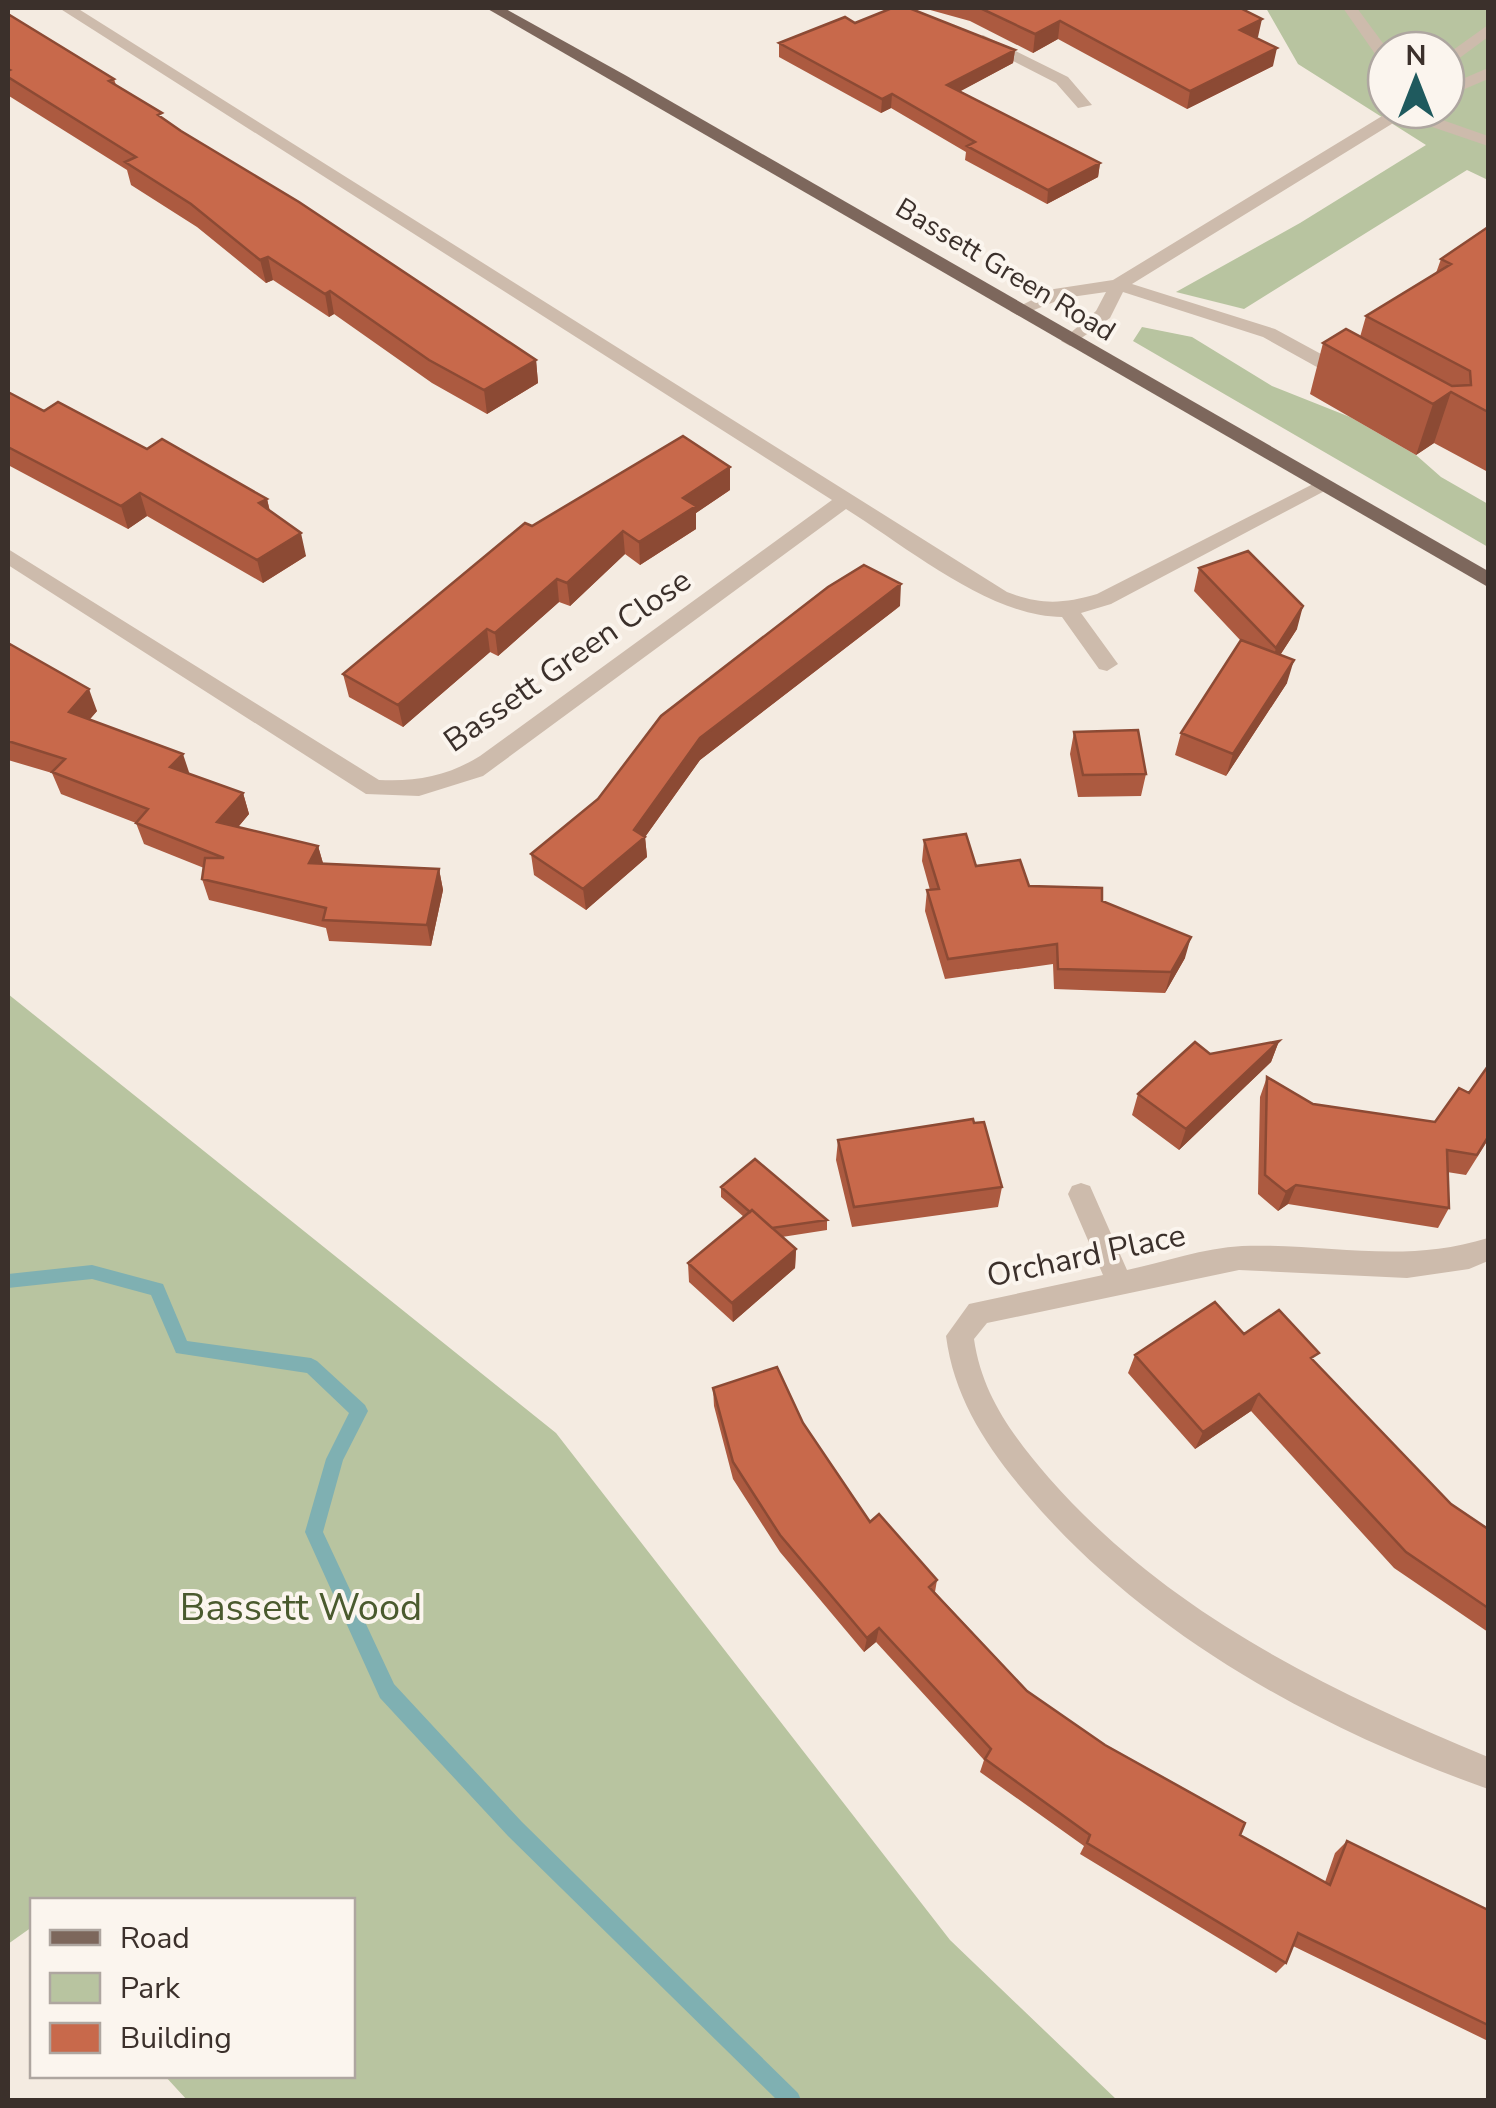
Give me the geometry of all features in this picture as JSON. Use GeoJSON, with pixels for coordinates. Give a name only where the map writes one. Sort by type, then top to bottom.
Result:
{"type":"FeatureCollection","features":[{"type":"Feature","properties":{"kind":"main road","name":"Bassett Green Road"},"geometry":{"type":"LineString","coordinates":[[494,8],[797,176],[1018,311],[1488,580]]}},
{"type":"Feature","properties":{"kind":"street"},"geometry":{"type":"LineString","coordinates":[[67,8],[843,500],[1000,596],[1034,610],[1068,610],[1104,598],[1324,486]]}},
{"type":"Feature","properties":{"kind":"street"},"geometry":{"type":"LineString","coordinates":[[1350,8],[1366,30]]}},
{"type":"Feature","properties":{"kind":"street"},"geometry":{"type":"LineString","coordinates":[[1466,47],[1488,30]]}},
{"type":"Feature","properties":{"kind":"street"},"geometry":{"type":"LineString","coordinates":[[970,35],[1068,77],[1084,105]]}},
{"type":"Feature","properties":{"kind":"street"},"geometry":{"type":"LineString","coordinates":[[1018,311],[1060,294],[1118,285],[1371,130]]}},
{"type":"Feature","properties":{"kind":"street"},"geometry":{"type":"LineString","coordinates":[[1456,130],[1488,141]]}},
{"type":"Feature","properties":{"kind":"street"},"geometry":{"type":"LineString","coordinates":[[1070,341],[1104,314],[1118,285]]}},
{"type":"Feature","properties":{"kind":"street"},"geometry":{"type":"LineString","coordinates":[[1118,285],[1269,333],[1374,390]]}},
{"type":"Feature","properties":{"kind":"street","name":"Bassett Green Close"},"geometry":{"type":"LineString","coordinates":[[8,556],[374,788],[402,791],[464,778],[843,500]]}},
{"type":"Feature","properties":{"kind":"street"},"geometry":{"type":"LineString","coordinates":[[1068,610],[1106,664]]}},
{"type":"Feature","properties":{"kind":"street"},"geometry":{"type":"LineString","coordinates":[[1081,1194],[1120,1284]]}},
{"type":"Feature","properties":{"kind":"street","name":"Orchard Place"},"geometry":{"type":"LineString","coordinates":[[1479,1253],[1406,1266],[1239,1258],[979,1313],[960,1336],[963,1370],[988,1424],[1072,1527],[1121,1575],[1189,1626],[1361,1721],[1488,1773]]}},
{"type":"Feature","properties":{"kind":"green space"},"geometry":{"type":"Polygon","coordinates":[[[1266,8],[1488,8],[1488,180],[1467,170],[1244,309],[1176,292],[1300,223],[1426,145],[1402,130],[1466,130],[1466,30],[1366,30],[1366,107],[1298,64],[1266,8]]]}},
{"type":"Feature","properties":{"kind":"green space"},"geometry":{"type":"Polygon","coordinates":[[[1142,327],[1192,337],[1272,386],[1350,417],[1416,455],[1441,477],[1488,504],[1488,547],[1133,341],[1142,327]]]}},
{"type":"Feature","properties":{"kind":"green space","name":"Bassett Wood"},"geometry":{"type":"Polygon","coordinates":[[[8,994],[556,1433],[950,1940],[1117,2100],[187,2100],[167,2078],[355,2078],[355,1898],[30,1898],[30,1928],[8,1944],[8,994]]]}},
{"type":"Feature","properties":{"kind":"building"},"geometry":{"type":"Polygon","coordinates":[[[892,8],[909,8],[1015,50],[947,85],[1100,163],[1048,190],[967,146],[975,142],[892,94],[882,99],[779,43],[845,17],[855,23],[892,8]]]}},
{"type":"Feature","properties":{"kind":"building"},"geometry":{"type":"Polygon","coordinates":[[[980,8],[1240,8],[1262,19],[1240,30],[1277,48],[1190,91],[1060,21],[1035,34],[980,8]]]}},
{"type":"Feature","properties":{"kind":"building"},"geometry":{"type":"Polygon","coordinates":[[[8,14],[114,79],[109,81],[162,113],[158,115],[181,131],[299,202],[536,360],[484,390],[429,360],[330,291],[325,294],[268,257],[260,260],[191,204],[125,162],[136,157],[8,77],[8,14]]]}},
{"type":"Feature","properties":{"kind":"building"},"geometry":{"type":"Polygon","coordinates":[[[1488,227],[1488,412],[1451,392],[1433,404],[1323,343],[1346,329],[1452,386],[1471,385],[1470,371],[1366,316],[1451,264],[1441,259],[1488,227]]]}},
{"type":"Feature","properties":{"kind":"building"},"geometry":{"type":"Polygon","coordinates":[[[8,392],[44,411],[58,402],[147,449],[162,439],[267,499],[259,503],[301,533],[257,560],[140,493],[121,506],[8,447],[8,392]]]}},
{"type":"Feature","properties":{"kind":"building"},"geometry":{"type":"Polygon","coordinates":[[[683,436],[730,467],[683,498],[696,506],[639,542],[623,531],[567,583],[557,579],[495,633],[487,629],[398,705],[343,674],[525,523],[532,526],[683,436]]]}},
{"type":"Feature","properties":{"kind":"building"},"geometry":{"type":"Polygon","coordinates":[[[1248,551],[1303,606],[1276,648],[1199,568],[1248,551]]]}},
{"type":"Feature","properties":{"kind":"building"},"geometry":{"type":"Polygon","coordinates":[[[864,565],[901,584],[700,738],[634,830],[645,837],[583,889],[531,854],[598,799],[661,716],[828,587],[864,565]]]}},
{"type":"Feature","properties":{"kind":"building"},"geometry":{"type":"Polygon","coordinates":[[[1241,640],[1294,660],[1233,754],[1181,733],[1241,640]]]}},
{"type":"Feature","properties":{"kind":"building"},"geometry":{"type":"Polygon","coordinates":[[[8,643],[89,689],[69,712],[183,754],[170,767],[243,793],[217,822],[318,846],[309,863],[439,869],[427,925],[323,920],[326,908],[202,879],[205,858],[224,858],[136,823],[148,809],[52,772],[65,759],[8,741],[8,643]]]}},
{"type":"Feature","properties":{"kind":"building"},"geometry":{"type":"Polygon","coordinates":[[[1138,730],[1146,774],[1083,775],[1074,732],[1138,730]]]}},
{"type":"Feature","properties":{"kind":"building"},"geometry":{"type":"Polygon","coordinates":[[[966,834],[976,866],[1020,860],[1029,886],[1102,888],[1102,901],[1191,937],[1171,972],[1058,969],[1057,944],[948,959],[927,890],[939,889],[924,840],[966,834]]]}},
{"type":"Feature","properties":{"kind":"building"},"geometry":{"type":"Polygon","coordinates":[[[1279,1041],[1186,1129],[1138,1094],[1195,1042],[1210,1054],[1279,1041]]]}},
{"type":"Feature","properties":{"kind":"building"},"geometry":{"type":"Polygon","coordinates":[[[1488,1066],[1488,1137],[1477,1155],[1447,1150],[1449,1208],[1296,1185],[1286,1192],[1265,1175],[1267,1077],[1313,1104],[1435,1122],[1459,1088],[1469,1093],[1488,1066]]]}},
{"type":"Feature","properties":{"kind":"building"},"geometry":{"type":"Polygon","coordinates":[[[973,1119],[974,1123],[984,1122],[1002,1187],[854,1207],[838,1140],[973,1119]]]}},
{"type":"Feature","properties":{"kind":"building"},"geometry":{"type":"Polygon","coordinates":[[[755,1159],[827,1220],[772,1228],[721,1187],[755,1159]]]}},
{"type":"Feature","properties":{"kind":"building"},"geometry":{"type":"Polygon","coordinates":[[[752,1210],[796,1249],[732,1303],[688,1263],[752,1210]]]}},
{"type":"Feature","properties":{"kind":"building"},"geometry":{"type":"Polygon","coordinates":[[[1215,1302],[1244,1334],[1279,1310],[1319,1353],[1311,1358],[1451,1504],[1488,1529],[1488,1608],[1406,1552],[1259,1394],[1203,1432],[1135,1355],[1215,1302]]]}},
{"type":"Feature","properties":{"kind":"building"},"geometry":{"type":"Polygon","coordinates":[[[777,1367],[803,1423],[870,1522],[879,1514],[937,1580],[929,1587],[1027,1691],[1105,1745],[1245,1823],[1240,1835],[1330,1885],[1347,1841],[1488,1910],[1488,2025],[1298,1933],[1286,1963],[1087,1843],[1090,1835],[985,1759],[991,1749],[879,1628],[867,1638],[780,1535],[733,1462],[713,1388],[777,1367]]]}},
{"type":"Feature","properties":{"kind":"waterway"},"geometry":{"type":"LineString","coordinates":[[8,1281],[92,1272],[157,1289],[182,1348],[311,1366],[359,1411],[335,1459],[314,1532],[387,1691],[515,1829],[791,2100]]}}]}
